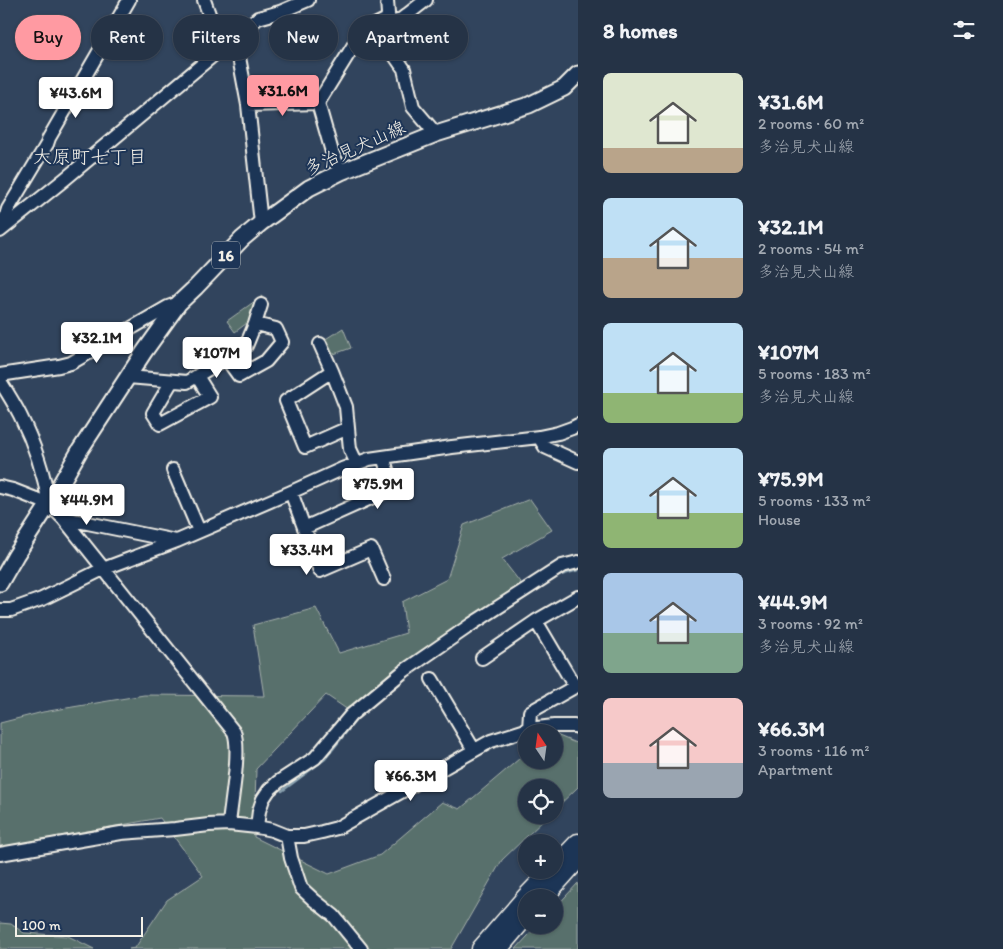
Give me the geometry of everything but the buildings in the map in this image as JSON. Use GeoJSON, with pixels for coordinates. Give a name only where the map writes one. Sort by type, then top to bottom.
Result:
{"type":"FeatureCollection","features":[{"type":"Feature","properties":{"kind":"highway"},"geometry":{"type":"LineString","coordinates":[[563,859],[578,843]]}},
{"type":"Feature","properties":{"kind":"highway"},"geometry":{"type":"LineString","coordinates":[[551,889],[578,859]]}},
{"type":"Feature","properties":{"kind":"highway"},"geometry":{"type":"LineString","coordinates":[[481,949],[543,879]]}},
{"type":"Feature","properties":{"kind":"highway"},"geometry":{"type":"LineString","coordinates":[[498,949],[518,925]]}},
{"type":"Feature","properties":{"kind":"main road","name":"多治見犬山線"},"geometry":{"type":"LineString","coordinates":[[0,583],[80,450],[179,303],[242,239],[309,188],[340,172],[436,134],[529,105],[564,88],[578,74]]}},
{"type":"Feature","properties":{"kind":"street"},"geometry":{"type":"LineString","coordinates":[[1,230],[8,209],[129,0]]}},
{"type":"Feature","properties":{"kind":"street"},"geometry":{"type":"LineString","coordinates":[[204,0],[209,15]]}},
{"type":"Feature","properties":{"kind":"street"},"geometry":{"type":"LineString","coordinates":[[259,17],[279,6],[308,0]]}},
{"type":"Feature","properties":{"kind":"street"},"geometry":{"type":"LineString","coordinates":[[387,0],[388,15]]}},
{"type":"Feature","properties":{"kind":"street"},"geometry":{"type":"LineString","coordinates":[[407,15],[426,0]]}},
{"type":"Feature","properties":{"kind":"street"},"geometry":{"type":"LineString","coordinates":[[340,172],[332,152],[318,103],[348,54]]}},
{"type":"Feature","properties":{"kind":"street"},"geometry":{"type":"LineString","coordinates":[[1,230],[208,60]]}},
{"type":"Feature","properties":{"kind":"street"},"geometry":{"type":"LineString","coordinates":[[240,60],[248,105],[261,223]]}},
{"type":"Feature","properties":{"kind":"street"},"geometry":{"type":"LineString","coordinates":[[398,60],[404,68],[414,107],[436,134]]}},
{"type":"Feature","properties":{"kind":"street"},"geometry":{"type":"LineString","coordinates":[[248,105],[318,103]]}},
{"type":"Feature","properties":{"kind":"street"},"geometry":{"type":"LineString","coordinates":[[0,375],[71,363],[168,307],[179,303]]}},
{"type":"Feature","properties":{"kind":"street"},"geometry":{"type":"LineString","coordinates":[[128,377],[187,382],[246,346],[261,305]]}},
{"type":"Feature","properties":{"kind":"street"},"geometry":{"type":"LineString","coordinates":[[226,358],[239,376],[266,361],[282,342],[276,328],[255,324]]}},
{"type":"Feature","properties":{"kind":"street"},"geometry":{"type":"LineString","coordinates":[[320,344],[346,407],[350,449],[357,464]]}},
{"type":"Feature","properties":{"kind":"street"},"geometry":{"type":"LineString","coordinates":[[332,371],[286,401],[305,448],[348,428]]}},
{"type":"Feature","properties":{"kind":"street"},"geometry":{"type":"LineString","coordinates":[[172,381],[153,413],[160,424],[210,397],[197,376]]}},
{"type":"Feature","properties":{"kind":"street"},"geometry":{"type":"LineString","coordinates":[[0,381],[28,434],[41,468],[49,504]]}},
{"type":"Feature","properties":{"kind":"street"},"geometry":{"type":"LineString","coordinates":[[0,610],[11,610],[42,600],[102,569],[176,541],[369,459],[452,447],[539,438],[578,425]]}},
{"type":"Feature","properties":{"kind":"street"},"geometry":{"type":"LineString","coordinates":[[539,438],[545,448],[578,462]]}},
{"type":"Feature","properties":{"kind":"street"},"geometry":{"type":"LineString","coordinates":[[304,528],[392,488],[383,457]]}},
{"type":"Feature","properties":{"kind":"street"},"geometry":{"type":"LineString","coordinates":[[173,470],[199,531]]}},
{"type":"Feature","properties":{"kind":"street"},"geometry":{"type":"LineString","coordinates":[[0,487],[49,504],[63,518],[234,732],[237,739],[236,763],[229,824]]}},
{"type":"Feature","properties":{"kind":"street"},"geometry":{"type":"LineString","coordinates":[[291,492],[320,571],[371,549],[384,579]]}},
{"type":"Feature","properties":{"kind":"street"},"geometry":{"type":"LineString","coordinates":[[63,518],[176,541]]}},
{"type":"Feature","properties":{"kind":"street"},"geometry":{"type":"LineString","coordinates":[[257,827],[263,798],[269,790],[314,758],[351,715],[404,671],[539,580],[562,566],[578,562]]}},
{"type":"Feature","properties":{"kind":"street"},"geometry":{"type":"LineString","coordinates":[[482,658],[536,621],[578,597]]}},
{"type":"Feature","properties":{"kind":"street"},"geometry":{"type":"LineString","coordinates":[[529,724],[530,712],[576,686],[536,621]]}},
{"type":"Feature","properties":{"kind":"street"},"geometry":{"type":"LineString","coordinates":[[432,679],[474,750]]}},
{"type":"Feature","properties":{"kind":"street"},"geometry":{"type":"LineString","coordinates":[[563,726],[578,727]]}},
{"type":"Feature","properties":{"kind":"street"},"geometry":{"type":"LineString","coordinates":[[0,854],[121,833],[229,824],[272,830],[287,836],[304,836],[322,832],[337,828],[491,741],[518,732]]}},
{"type":"Feature","properties":{"kind":"street"},"geometry":{"type":"LineString","coordinates":[[287,836],[291,858],[301,888],[334,916],[361,949]]}},
{"type":"Feature","properties":{"kind":"green space"},"geometry":{"type":"Polygon","coordinates":[[[262,296],[255,317],[235,332],[227,321],[262,296]]]}},
{"type":"Feature","properties":{"kind":"green space"},"geometry":{"type":"Polygon","coordinates":[[[343,328],[351,348],[331,355],[324,340],[343,328]]]}},
{"type":"Feature","properties":{"kind":"green space"},"geometry":{"type":"Polygon","coordinates":[[[530,499],[552,530],[502,559],[523,586],[348,710],[326,695],[256,769],[254,837],[329,874],[380,855],[442,802],[460,809],[518,760],[518,769],[563,769],[563,738],[578,744],[578,787],[563,801],[563,779],[518,779],[518,824],[540,824],[529,834],[518,834],[518,845],[502,860],[451,949],[129,949],[135,948],[167,900],[203,876],[160,818],[0,847],[0,723],[43,712],[144,695],[264,696],[253,625],[316,608],[339,653],[406,633],[402,602],[447,579],[464,525],[530,499]]]}},
{"type":"Feature","properties":{"kind":"green space"},"geometry":{"type":"Polygon","coordinates":[[[578,883],[578,949],[516,949],[530,934],[563,934],[563,899],[578,883]]]}},
{"type":"Feature","properties":{"kind":"green space"},"geometry":{"type":"Polygon","coordinates":[[[0,923],[11,924],[24,933],[68,936],[94,949],[0,949],[0,923]]]}},
{"type":"Feature","properties":{"kind":"waterway"},"geometry":{"type":"LineString","coordinates":[[557,576],[578,570]]}},
{"type":"Feature","properties":{"kind":"waterway"},"geometry":{"type":"LineString","coordinates":[[282,791],[325,759],[359,716]]}},
{"type":"Feature","properties":{"kind":"district","name":"大原町七丁目"},"geometry":{"type":"Point","coordinates":[90,156]}}]}
